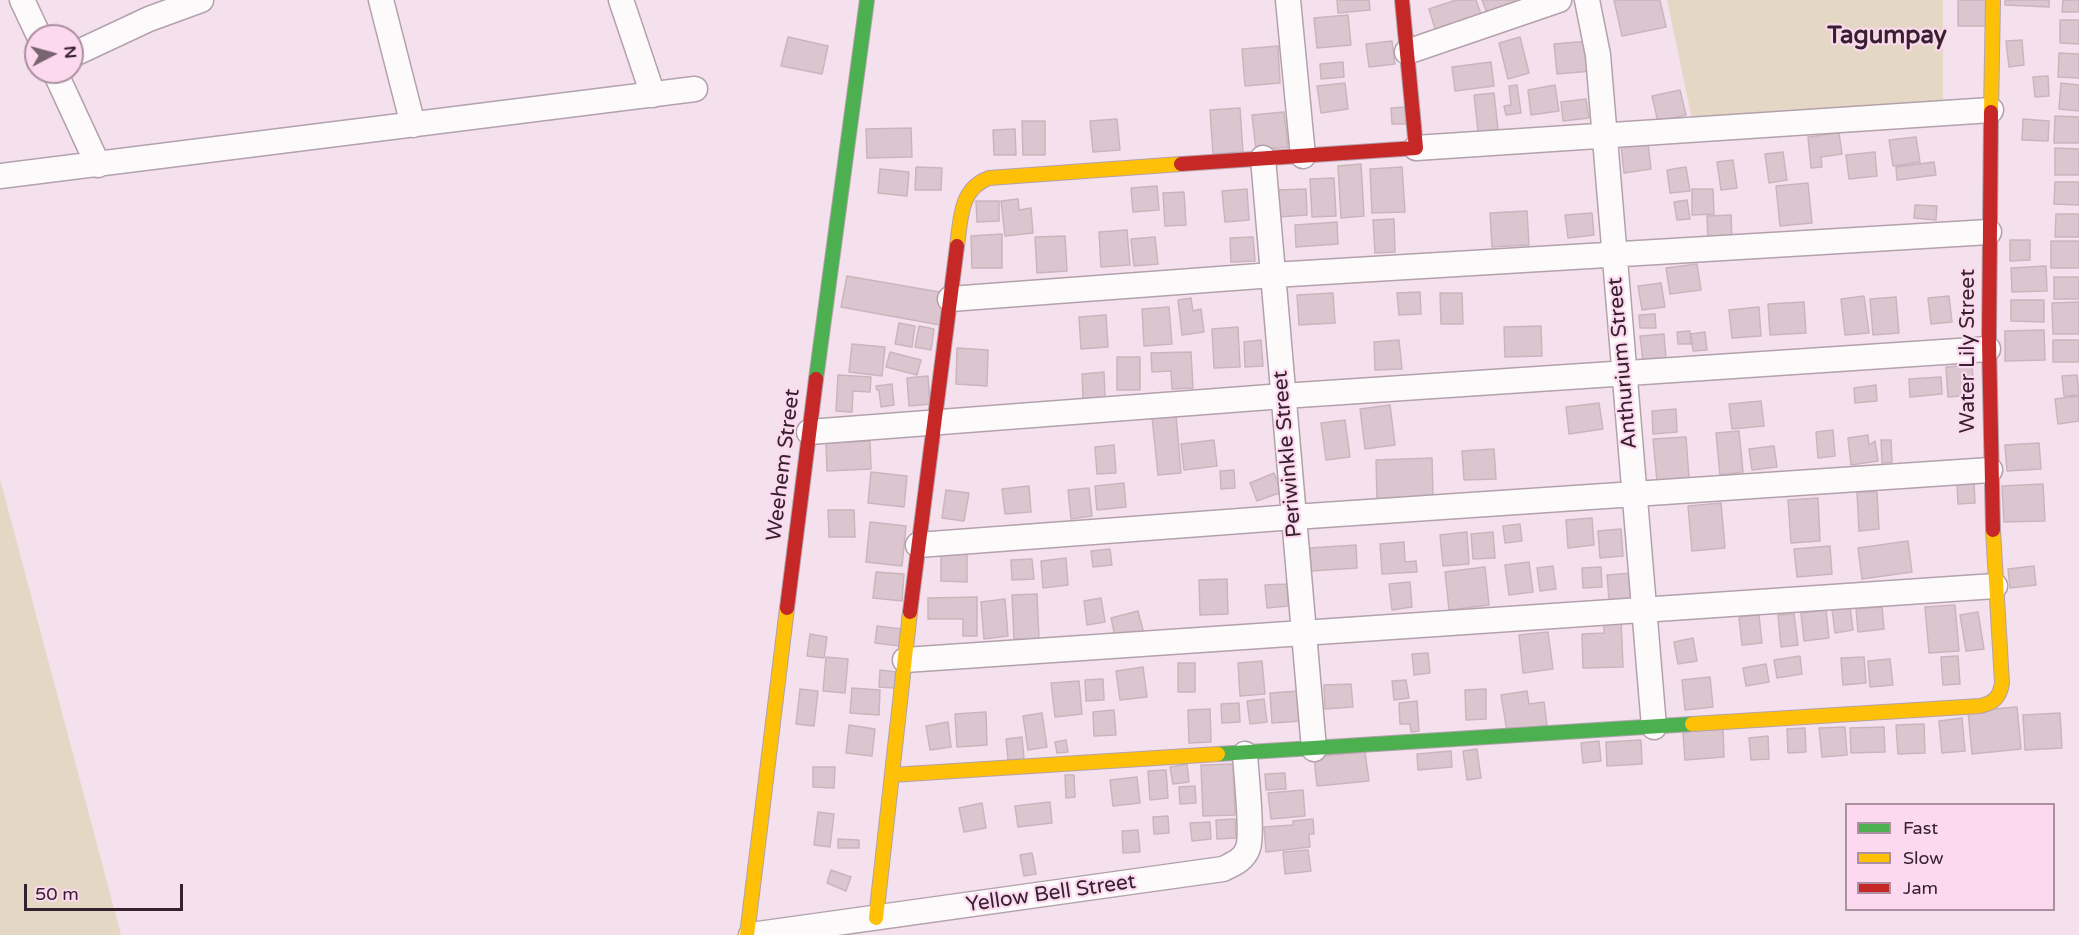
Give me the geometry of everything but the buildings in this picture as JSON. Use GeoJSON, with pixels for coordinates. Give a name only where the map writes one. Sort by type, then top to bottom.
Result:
{"type":"FeatureCollection","features":[{"type":"Feature","properties":{"kind":"street"},"geometry":{"type":"LineString","coordinates":[[22,0],[33,24]]}},
{"type":"Feature","properties":{"kind":"street"},"geometry":{"type":"LineString","coordinates":[[84,49],[148,20],[201,0]]}},
{"type":"Feature","properties":{"kind":"street"},"geometry":{"type":"LineString","coordinates":[[381,0],[413,125]]}},
{"type":"Feature","properties":{"kind":"street"},"geometry":{"type":"LineString","coordinates":[[621,0],[652,95]]}},
{"type":"Feature","properties":{"kind":"street","name":"Weehem Street"},"geometry":{"type":"LineString","coordinates":[[749,935],[809,432],[867,0]]}},
{"type":"Feature","properties":{"kind":"street"},"geometry":{"type":"LineString","coordinates":[[1288,0],[1303,156]]}},
{"type":"Feature","properties":{"kind":"street"},"geometry":{"type":"LineString","coordinates":[[1402,0],[1416,148]]}},
{"type":"Feature","properties":{"kind":"street"},"geometry":{"type":"LineString","coordinates":[[1407,52],[1559,0]]}},
{"type":"Feature","properties":{"kind":"street","name":"Anthurium Street"},"geometry":{"type":"LineString","coordinates":[[1587,0],[1598,54],[1654,727]]}},
{"type":"Feature","properties":{"kind":"street","name":"Water Lily Street"},"geometry":{"type":"LineString","coordinates":[[1654,727],[1980,706],[1990,705],[2001,694],[1990,470],[1988,349],[1993,0]]}},
{"type":"Feature","properties":{"kind":"street"},"geometry":{"type":"LineString","coordinates":[[61,84],[98,165]]}},
{"type":"Feature","properties":{"kind":"street"},"geometry":{"type":"LineString","coordinates":[[0,176],[695,90]]}},
{"type":"Feature","properties":{"kind":"street"},"geometry":{"type":"LineString","coordinates":[[876,918],[918,545],[950,299],[963,202],[972,185],[983,179],[1263,158],[1991,110]]}},
{"type":"Feature","properties":{"kind":"street","name":"Periwinkle Street"},"geometry":{"type":"LineString","coordinates":[[1263,158],[1314,749]]}},
{"type":"Feature","properties":{"kind":"street"},"geometry":{"type":"LineString","coordinates":[[950,299],[1273,275],[1989,232]]}},
{"type":"Feature","properties":{"kind":"street"},"geometry":{"type":"LineString","coordinates":[[809,432],[1283,396],[1988,349]]}},
{"type":"Feature","properties":{"kind":"street"},"geometry":{"type":"LineString","coordinates":[[918,545],[1634,493],[1990,470]]}},
{"type":"Feature","properties":{"kind":"street"},"geometry":{"type":"LineString","coordinates":[[905,660],[1995,586]]}},
{"type":"Feature","properties":{"kind":"street"},"geometry":{"type":"LineString","coordinates":[[892,775],[1654,727]]}},
{"type":"Feature","properties":{"kind":"street","name":"Yellow Bell Street"},"geometry":{"type":"LineString","coordinates":[[749,935],[1223,869],[1238,862],[1248,848],[1245,754]]}},
{"type":"Feature","properties":{"kind":"shaded area"},"geometry":{"type":"Polygon","coordinates":[[[1667,0],[1943,0],[1943,100],[1692,119],[1667,0]]]}},
{"type":"Feature","properties":{"kind":"shaded area"},"geometry":{"type":"Polygon","coordinates":[[[0,479],[121,935],[0,935],[0,479]]]}},
{"type":"Feature","properties":{"kind":"traffic: fast"},"geometry":{"type":"LineString","coordinates":[[816,379],[867,0]]}},
{"type":"Feature","properties":{"kind":"traffic: fast"},"geometry":{"type":"LineString","coordinates":[[1218,754],[1692,724]]}},
{"type":"Feature","properties":{"kind":"traffic: slow"},"geometry":{"type":"LineString","coordinates":[[1991,112],[1993,0]]}},
{"type":"Feature","properties":{"kind":"traffic: slow"},"geometry":{"type":"LineString","coordinates":[[957,246],[963,206],[967,197],[979,183],[989,178],[1181,164]]}},
{"type":"Feature","properties":{"kind":"traffic: slow"},"geometry":{"type":"LineString","coordinates":[[1692,724],[1980,706],[1993,701],[1998,696],[2002,683],[1993,530]]}},
{"type":"Feature","properties":{"kind":"traffic: slow"},"geometry":{"type":"LineString","coordinates":[[747,935],[787,608]]}},
{"type":"Feature","properties":{"kind":"traffic: slow"},"geometry":{"type":"LineString","coordinates":[[876,918],[910,612]]}},
{"type":"Feature","properties":{"kind":"traffic: slow"},"geometry":{"type":"LineString","coordinates":[[892,775],[1218,754]]}},
{"type":"Feature","properties":{"kind":"traffic: jam"},"geometry":{"type":"LineString","coordinates":[[1181,164],[1416,148],[1402,0]]}},
{"type":"Feature","properties":{"kind":"traffic: jam"},"geometry":{"type":"LineString","coordinates":[[1991,112],[1989,342],[1993,530]]}},
{"type":"Feature","properties":{"kind":"traffic: jam"},"geometry":{"type":"LineString","coordinates":[[910,612],[957,246]]}},
{"type":"Feature","properties":{"kind":"traffic: jam"},"geometry":{"type":"LineString","coordinates":[[787,608],[816,379]]}},
{"type":"Feature","properties":{"kind":"district","name":"Tagumpay"},"geometry":{"type":"Point","coordinates":[1887,37]}}]}
